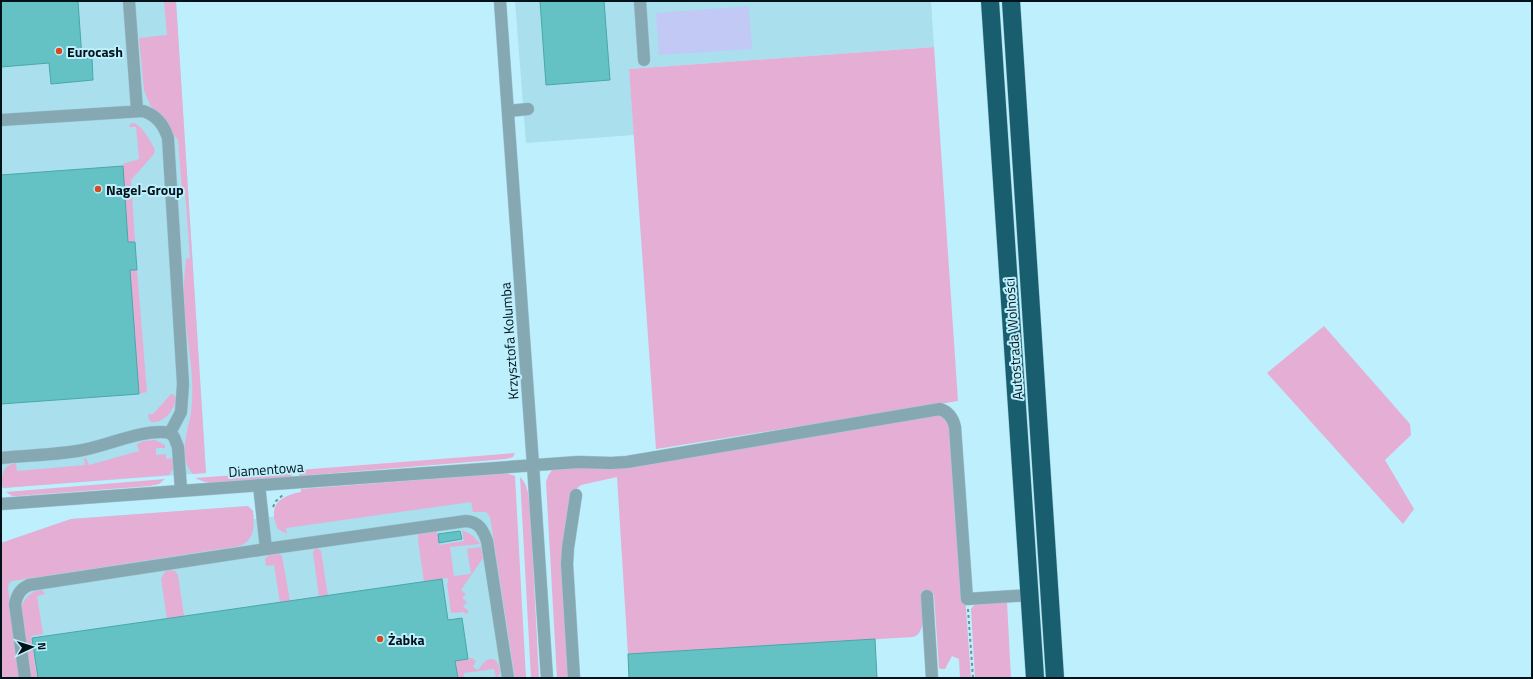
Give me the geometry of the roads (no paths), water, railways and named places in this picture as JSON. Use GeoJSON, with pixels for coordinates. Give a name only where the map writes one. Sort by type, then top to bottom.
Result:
{"type":"FeatureCollection","features":[{"type":"Feature","properties":{"kind":"highway","name":"Autostrada Wolności"},"geometry":{"type":"LineString","coordinates":[[990,1],[1035,678]]}},
{"type":"Feature","properties":{"kind":"highway","name":"Autostrada Wolności"},"geometry":{"type":"LineString","coordinates":[[1011,1],[1055,678]]}},
{"type":"Feature","properties":{"kind":"street"},"geometry":{"type":"LineString","coordinates":[[129,1],[137,110]]}},
{"type":"Feature","properties":{"kind":"street","name":"Krzysztofa Kolumba"},"geometry":{"type":"LineString","coordinates":[[500,1],[547,678]]}},
{"type":"Feature","properties":{"kind":"street"},"geometry":{"type":"LineString","coordinates":[[640,1],[644,60]]}},
{"type":"Feature","properties":{"kind":"street"},"geometry":{"type":"LineString","coordinates":[[508,111],[528,109]]}},
{"type":"Feature","properties":{"kind":"street"},"geometry":{"type":"LineString","coordinates":[[1,120],[137,110],[150,113],[156,117],[166,130],[168,138],[183,389],[181,412],[170,433]]}},
{"type":"Feature","properties":{"kind":"street","name":"Diamentowa"},"geometry":{"type":"LineString","coordinates":[[1,504],[533,465],[578,462],[627,462],[933,410],[943,410],[951,416],[955,427],[968,598],[1030,594]]}},
{"type":"Feature","properties":{"kind":"street"},"geometry":{"type":"LineString","coordinates":[[1,458],[81,450],[151,433],[170,433],[174,437],[178,448],[181,490]]}},
{"type":"Feature","properties":{"kind":"street"},"geometry":{"type":"LineString","coordinates":[[259,485],[266,549]]}},
{"type":"Feature","properties":{"kind":"street"},"geometry":{"type":"LineString","coordinates":[[574,678],[567,564],[576,495]]}},
{"type":"Feature","properties":{"kind":"street"},"geometry":{"type":"LineString","coordinates":[[25,678],[15,604],[18,594],[24,587],[43,582],[466,521],[476,524],[483,530],[488,546],[508,678]]}},
{"type":"Feature","properties":{"kind":"street"},"geometry":{"type":"LineString","coordinates":[[927,596],[932,678]]}},
{"type":"Feature","properties":{"kind":"place","name":"Eurocash"},"geometry":{"type":"Point","coordinates":[59,51]}},
{"type":"Feature","properties":{"kind":"place","name":"Nagel-Group"},"geometry":{"type":"Point","coordinates":[98,189]}},
{"type":"Feature","properties":{"kind":"place","name":"Żabka"},"geometry":{"type":"Point","coordinates":[380,639]}}]}
